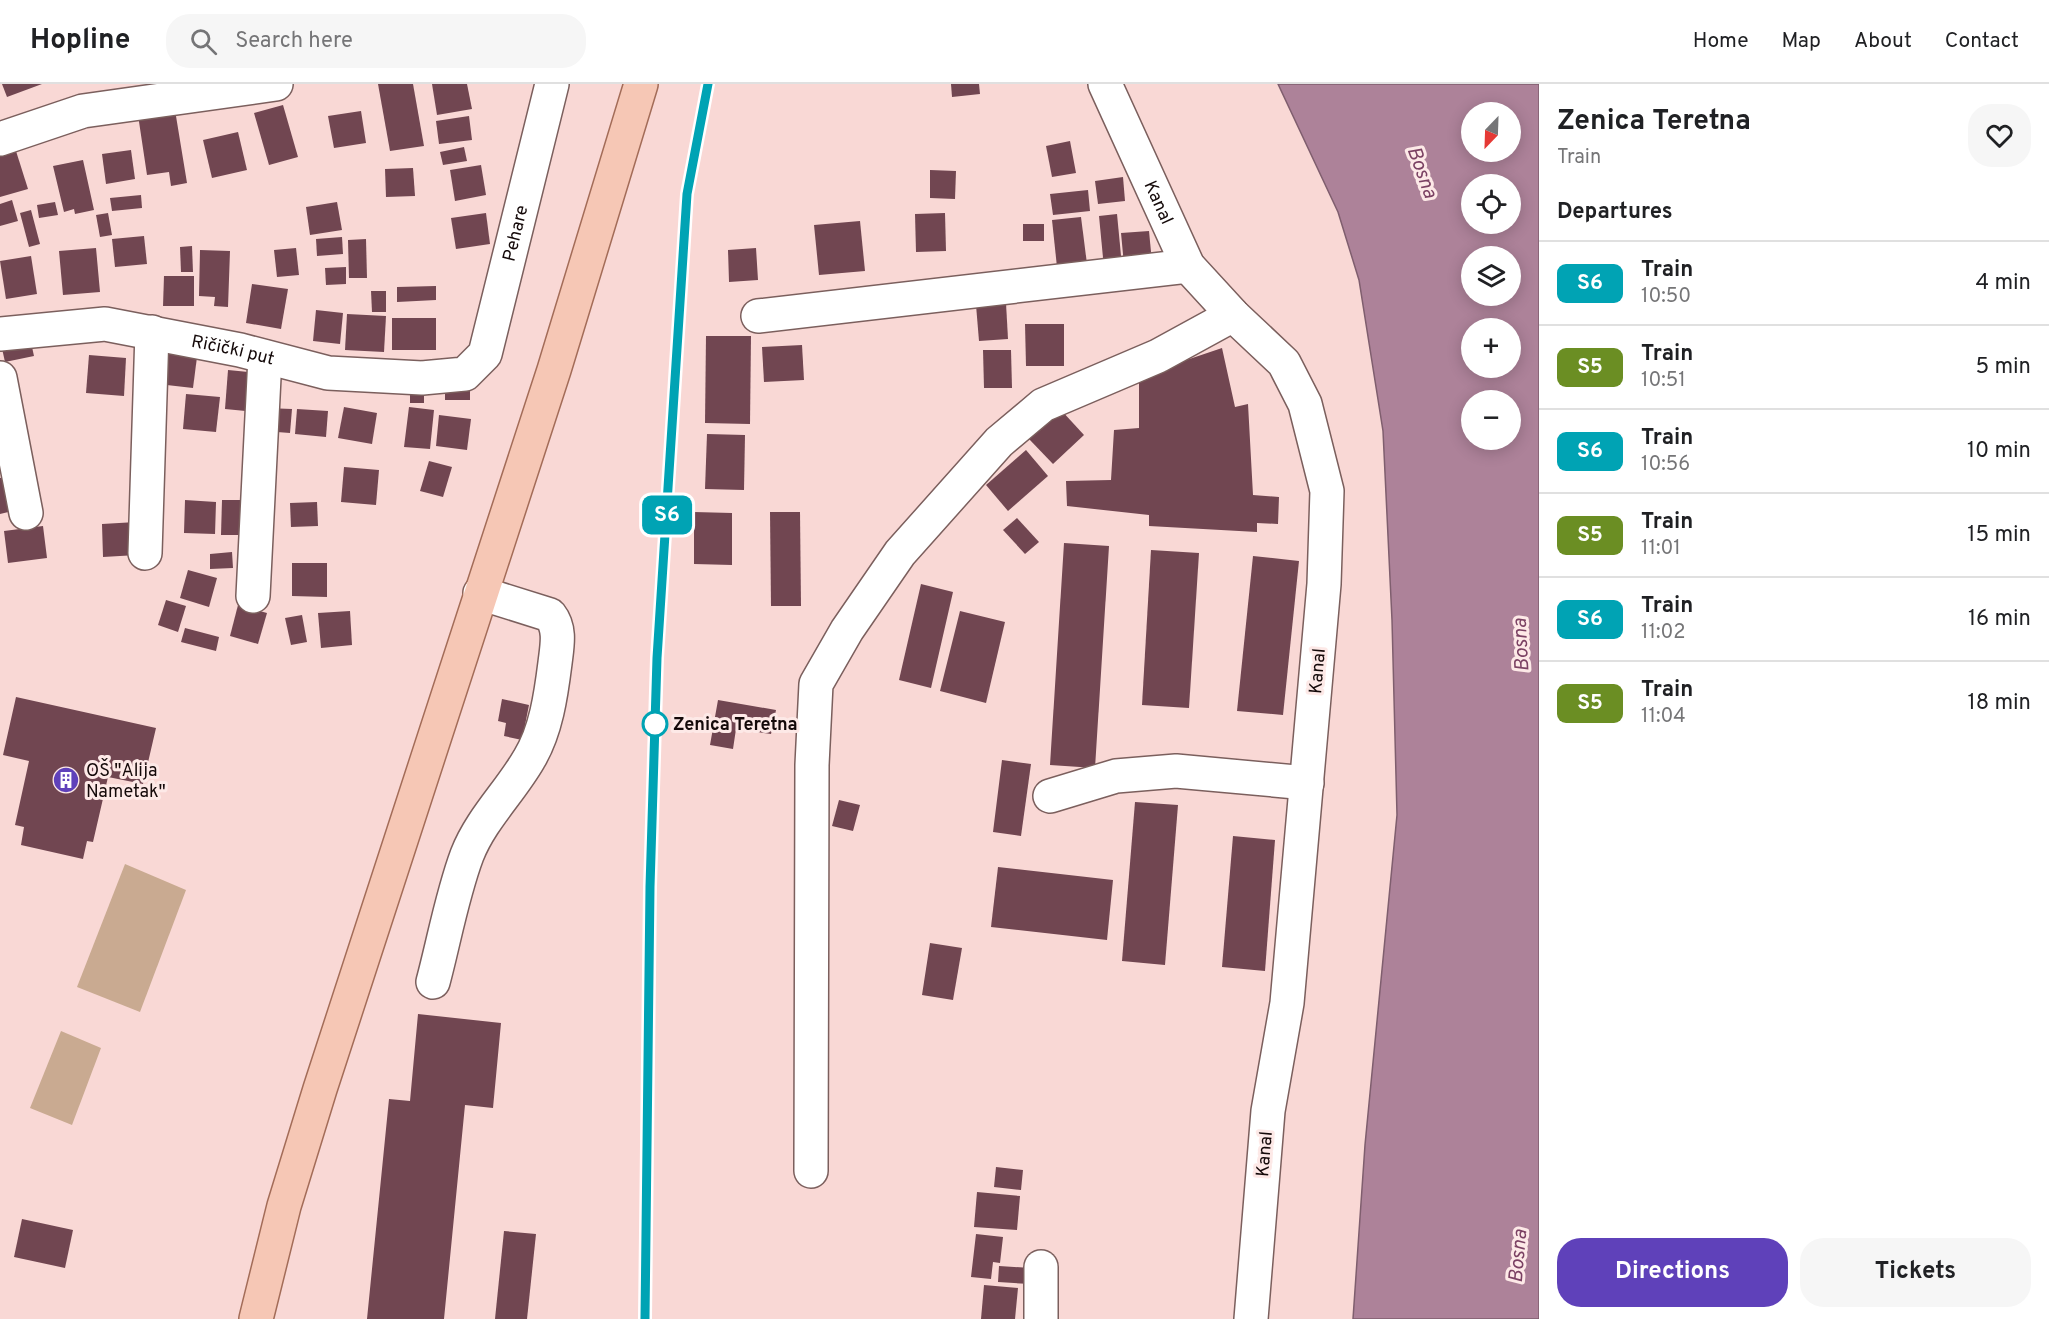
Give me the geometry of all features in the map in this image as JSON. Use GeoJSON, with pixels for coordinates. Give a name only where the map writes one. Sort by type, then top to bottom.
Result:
{"type":"FeatureCollection","features":[{"type":"Feature","properties":{"kind":"main road"},"geometry":{"type":"LineString","coordinates":[[256,1319],[284,1206],[317,1100],[554,370],[641,84]]}},
{"type":"Feature","properties":{"kind":"street"},"geometry":{"type":"LineString","coordinates":[[0,139],[83,111],[276,84]]}},
{"type":"Feature","properties":{"kind":"street","name":"Pehare"},"geometry":{"type":"LineString","coordinates":[[465,374],[485,354],[552,84]]}},
{"type":"Feature","properties":{"kind":"street","name":"Kanal"},"geometry":{"type":"LineString","coordinates":[[1105,84],[1188,266],[1233,315],[1284,363],[1305,404],[1327,491],[1324,584],[1287,1004],[1268,1111],[1251,1319]]}},
{"type":"Feature","properties":{"kind":"street"},"geometry":{"type":"LineString","coordinates":[[758,316],[1188,266]]}},
{"type":"Feature","properties":{"kind":"street"},"geometry":{"type":"LineString","coordinates":[[811,1171],[812,765],[816,684],[847,630],[900,553],[999,442],[1043,405],[1158,356],[1233,315]]}},
{"type":"Feature","properties":{"kind":"street","name":"Ričički put"},"geometry":{"type":"LineString","coordinates":[[0,334],[105,324],[152,332],[328,373],[422,378],[465,374]]}},
{"type":"Feature","properties":{"kind":"street"},"geometry":{"type":"LineString","coordinates":[[145,553],[152,332]]}},
{"type":"Feature","properties":{"kind":"street"},"geometry":{"type":"LineString","coordinates":[[253,596],[265,357]]}},
{"type":"Feature","properties":{"kind":"street"},"geometry":{"type":"LineString","coordinates":[[0,378],[27,513]]}},
{"type":"Feature","properties":{"kind":"street"},"geometry":{"type":"LineString","coordinates":[[433,982],[467,854],[482,827],[530,758],[543,728],[555,660],[557,624],[550,615],[480,593]]}},
{"type":"Feature","properties":{"kind":"street"},"geometry":{"type":"LineString","coordinates":[[1050,796],[1116,777],[1176,771],[1307,783]]}},
{"type":"Feature","properties":{"kind":"street"},"geometry":{"type":"LineString","coordinates":[[1041,1268],[1041,1319]]}},
{"type":"Feature","properties":{"kind":"shaded area"},"geometry":{"type":"Polygon","coordinates":[[[125,864],[186,890],[140,1012],[77,987],[125,864]]]}},
{"type":"Feature","properties":{"kind":"shaded area"},"geometry":{"type":"Polygon","coordinates":[[[61,1031],[101,1048],[72,1125],[30,1108],[61,1031]]]}},
{"type":"Feature","properties":{"kind":"water","name":"Bosna"},"geometry":{"type":"Polygon","coordinates":[[[1278,84],[1539,84],[1539,1319],[1353,1319],[1365,1145],[1397,815],[1392,620],[1383,431],[1359,280],[1338,212],[1278,84]]]}},
{"type":"Feature","properties":{"kind":"building"},"geometry":{"type":"Polygon","coordinates":[[[2,84],[42,84],[7,97],[2,84]]]}},
{"type":"Feature","properties":{"kind":"building"},"geometry":{"type":"Polygon","coordinates":[[[378,84],[413,84],[424,146],[390,151],[378,84]]]}},
{"type":"Feature","properties":{"kind":"building"},"geometry":{"type":"Polygon","coordinates":[[[432,84],[467,84],[472,109],[437,115],[432,84]]]}},
{"type":"Feature","properties":{"kind":"building"},"geometry":{"type":"Polygon","coordinates":[[[951,84],[979,84],[980,94],[952,97],[951,84]]]}},
{"type":"Feature","properties":{"kind":"building"},"geometry":{"type":"Polygon","coordinates":[[[283,105],[298,157],[269,165],[254,113],[283,105]]]}},
{"type":"Feature","properties":{"kind":"building"},"geometry":{"type":"Polygon","coordinates":[[[175,110],[187,183],[171,186],[169,172],[147,175],[138,115],[175,110]]]}},
{"type":"Feature","properties":{"kind":"building"},"geometry":{"type":"Polygon","coordinates":[[[361,111],[366,143],[334,148],[328,116],[361,111]]]}},
{"type":"Feature","properties":{"kind":"building"},"geometry":{"type":"Polygon","coordinates":[[[469,116],[472,140],[439,144],[436,121],[469,116]]]}},
{"type":"Feature","properties":{"kind":"building"},"geometry":{"type":"Polygon","coordinates":[[[238,132],[247,170],[212,178],[203,140],[238,132]]]}},
{"type":"Feature","properties":{"kind":"building"},"geometry":{"type":"Polygon","coordinates":[[[1070,141],[1076,173],[1052,177],[1046,146],[1070,141]]]}},
{"type":"Feature","properties":{"kind":"building"},"geometry":{"type":"Polygon","coordinates":[[[464,147],[467,161],[443,165],[440,152],[464,147]]]}},
{"type":"Feature","properties":{"kind":"building"},"geometry":{"type":"Polygon","coordinates":[[[131,150],[135,179],[106,184],[102,154],[131,150]]]}},
{"type":"Feature","properties":{"kind":"building"},"geometry":{"type":"Polygon","coordinates":[[[16,151],[28,189],[0,197],[0,156],[16,151]]]}},
{"type":"Feature","properties":{"kind":"building"},"geometry":{"type":"Polygon","coordinates":[[[83,160],[94,210],[75,214],[74,209],[64,212],[53,166],[83,160]]]}},
{"type":"Feature","properties":{"kind":"building"},"geometry":{"type":"Polygon","coordinates":[[[481,165],[486,195],[455,201],[450,170],[481,165]]]}},
{"type":"Feature","properties":{"kind":"building"},"geometry":{"type":"Polygon","coordinates":[[[413,168],[415,196],[386,197],[385,169],[413,168]]]}},
{"type":"Feature","properties":{"kind":"building"},"geometry":{"type":"Polygon","coordinates":[[[930,170],[956,171],[955,199],[930,198],[930,170]]]}},
{"type":"Feature","properties":{"kind":"building"},"geometry":{"type":"Polygon","coordinates":[[[1123,177],[1125,201],[1098,204],[1095,181],[1123,177]]]}},
{"type":"Feature","properties":{"kind":"building"},"geometry":{"type":"Polygon","coordinates":[[[1088,190],[1090,211],[1053,215],[1050,194],[1088,190]]]}},
{"type":"Feature","properties":{"kind":"building"},"geometry":{"type":"Polygon","coordinates":[[[141,195],[142,208],[112,211],[110,198],[141,195]]]}},
{"type":"Feature","properties":{"kind":"building"},"geometry":{"type":"Polygon","coordinates":[[[12,200],[18,221],[0,226],[0,204],[12,200]]]}},
{"type":"Feature","properties":{"kind":"building"},"geometry":{"type":"Polygon","coordinates":[[[55,202],[58,215],[39,218],[37,205],[55,202]]]}},
{"type":"Feature","properties":{"kind":"building"},"geometry":{"type":"Polygon","coordinates":[[[337,202],[342,230],[310,235],[306,207],[337,202]]]}},
{"type":"Feature","properties":{"kind":"building"},"geometry":{"type":"Polygon","coordinates":[[[31,210],[40,244],[29,247],[20,213],[31,210]]]}},
{"type":"Feature","properties":{"kind":"building"},"geometry":{"type":"Polygon","coordinates":[[[108,213],[112,235],[100,237],[96,215],[108,213]]]}},
{"type":"Feature","properties":{"kind":"building"},"geometry":{"type":"Polygon","coordinates":[[[486,213],[490,244],[456,249],[451,218],[486,213]]]}},
{"type":"Feature","properties":{"kind":"building"},"geometry":{"type":"Polygon","coordinates":[[[945,213],[946,251],[916,252],[915,214],[945,213]]]}},
{"type":"Feature","properties":{"kind":"building"},"geometry":{"type":"Polygon","coordinates":[[[1117,214],[1122,266],[1104,268],[1099,216],[1117,214]]]}},
{"type":"Feature","properties":{"kind":"building"},"geometry":{"type":"Polygon","coordinates":[[[1081,217],[1087,264],[1057,267],[1052,220],[1081,217]]]}},
{"type":"Feature","properties":{"kind":"building"},"geometry":{"type":"Polygon","coordinates":[[[860,221],[865,271],[819,275],[814,225],[860,221]]]}},
{"type":"Feature","properties":{"kind":"building"},"geometry":{"type":"Polygon","coordinates":[[[1023,224],[1044,224],[1044,241],[1023,241],[1023,224]]]}},
{"type":"Feature","properties":{"kind":"building"},"geometry":{"type":"Polygon","coordinates":[[[1149,231],[1152,262],[1124,265],[1121,233],[1149,231]]]}},
{"type":"Feature","properties":{"kind":"building"},"geometry":{"type":"Polygon","coordinates":[[[144,236],[147,264],[115,267],[112,239],[144,236]]]}},
{"type":"Feature","properties":{"kind":"building"},"geometry":{"type":"Polygon","coordinates":[[[342,237],[343,254],[317,256],[316,239],[342,237]]]}},
{"type":"Feature","properties":{"kind":"building"},"geometry":{"type":"Polygon","coordinates":[[[366,239],[367,278],[349,278],[348,240],[366,239]]]}},
{"type":"Feature","properties":{"kind":"building"},"geometry":{"type":"Polygon","coordinates":[[[192,246],[193,272],[181,272],[180,247],[192,246]]]}},
{"type":"Feature","properties":{"kind":"building"},"geometry":{"type":"Polygon","coordinates":[[[96,248],[100,292],[63,295],[59,251],[96,248]]]}},
{"type":"Feature","properties":{"kind":"building"},"geometry":{"type":"Polygon","coordinates":[[[296,248],[299,275],[277,277],[274,250],[296,248]]]}},
{"type":"Feature","properties":{"kind":"building"},"geometry":{"type":"Polygon","coordinates":[[[756,248],[758,280],[729,282],[728,250],[756,248]]]}},
{"type":"Feature","properties":{"kind":"building"},"geometry":{"type":"Polygon","coordinates":[[[200,250],[230,251],[228,307],[214,306],[215,297],[199,296],[200,250]]]}},
{"type":"Feature","properties":{"kind":"building"},"geometry":{"type":"Polygon","coordinates":[[[31,256],[37,294],[6,299],[0,261],[31,256]]]}},
{"type":"Feature","properties":{"kind":"building"},"geometry":{"type":"Polygon","coordinates":[[[346,267],[346,284],[326,285],[325,268],[346,267]]]}},
{"type":"Feature","properties":{"kind":"building"},"geometry":{"type":"Polygon","coordinates":[[[164,276],[194,276],[194,306],[163,306],[164,276]]]}},
{"type":"Feature","properties":{"kind":"building"},"geometry":{"type":"Polygon","coordinates":[[[252,284],[288,289],[281,329],[246,323],[252,284]]]}},
{"type":"Feature","properties":{"kind":"building"},"geometry":{"type":"Polygon","coordinates":[[[436,286],[436,300],[397,302],[397,287],[436,286]]]}},
{"type":"Feature","properties":{"kind":"building"},"geometry":{"type":"Polygon","coordinates":[[[371,291],[386,291],[386,312],[372,312],[371,291]]]}},
{"type":"Feature","properties":{"kind":"building"},"geometry":{"type":"Polygon","coordinates":[[[1006,303],[1008,339],[979,341],[976,305],[1006,303]]]}},
{"type":"Feature","properties":{"kind":"building"},"geometry":{"type":"Polygon","coordinates":[[[316,310],[343,313],[340,344],[313,341],[316,310]]]}},
{"type":"Feature","properties":{"kind":"building"},"geometry":{"type":"Polygon","coordinates":[[[347,314],[386,316],[384,352],[345,350],[347,314]]]}},
{"type":"Feature","properties":{"kind":"building"},"geometry":{"type":"Polygon","coordinates":[[[392,318],[436,318],[436,350],[392,350],[392,318]]]}},
{"type":"Feature","properties":{"kind":"building"},"geometry":{"type":"Polygon","coordinates":[[[1025,324],[1064,324],[1064,366],[1026,366],[1025,324]]]}},
{"type":"Feature","properties":{"kind":"building"},"geometry":{"type":"Polygon","coordinates":[[[706,336],[751,336],[750,424],[705,423],[706,336]]]}},
{"type":"Feature","properties":{"kind":"building"},"geometry":{"type":"Polygon","coordinates":[[[30,338],[34,356],[5,362],[1,344],[30,338]]]}},
{"type":"Feature","properties":{"kind":"building"},"geometry":{"type":"Polygon","coordinates":[[[802,345],[804,380],[764,382],[762,347],[802,345]]]}},
{"type":"Feature","properties":{"kind":"building"},"geometry":{"type":"Polygon","coordinates":[[[1222,348],[1235,407],[1248,404],[1253,495],[1279,497],[1278,524],[1257,523],[1257,532],[1149,526],[1149,515],[1067,506],[1066,481],[1111,480],[1114,430],[1139,428],[1139,376],[1222,348]]]}},
{"type":"Feature","properties":{"kind":"building"},"geometry":{"type":"Polygon","coordinates":[[[983,350],[1011,350],[1012,388],[984,388],[983,350]]]}},
{"type":"Feature","properties":{"kind":"building"},"geometry":{"type":"Polygon","coordinates":[[[162,353],[197,357],[193,388],[158,384],[162,353]]]}},
{"type":"Feature","properties":{"kind":"building"},"geometry":{"type":"Polygon","coordinates":[[[89,355],[126,358],[124,396],[86,393],[89,355]]]}},
{"type":"Feature","properties":{"kind":"building"},"geometry":{"type":"Polygon","coordinates":[[[228,370],[260,373],[256,412],[225,409],[228,370]]]}},
{"type":"Feature","properties":{"kind":"building"},"geometry":{"type":"Polygon","coordinates":[[[445,383],[470,383],[470,400],[445,400],[445,383]]]}},
{"type":"Feature","properties":{"kind":"building"},"geometry":{"type":"Polygon","coordinates":[[[410,386],[424,387],[424,403],[410,403],[410,386]]]}},
{"type":"Feature","properties":{"kind":"building"},"geometry":{"type":"Polygon","coordinates":[[[186,394],[220,397],[216,432],[183,429],[186,394]]]}},
{"type":"Feature","properties":{"kind":"building"},"geometry":{"type":"Polygon","coordinates":[[[344,407],[377,413],[372,444],[338,438],[344,407]]]}},
{"type":"Feature","properties":{"kind":"building"},"geometry":{"type":"Polygon","coordinates":[[[409,407],[434,410],[430,449],[404,447],[409,407]]]}},
{"type":"Feature","properties":{"kind":"building"},"geometry":{"type":"Polygon","coordinates":[[[266,408],[292,409],[290,433],[264,431],[266,408]]]}},
{"type":"Feature","properties":{"kind":"building"},"geometry":{"type":"Polygon","coordinates":[[[297,409],[328,411],[326,437],[295,434],[297,409]]]}},
{"type":"Feature","properties":{"kind":"building"},"geometry":{"type":"Polygon","coordinates":[[[1061,410],[1084,435],[1053,464],[1029,439],[1061,410]]]}},
{"type":"Feature","properties":{"kind":"building"},"geometry":{"type":"Polygon","coordinates":[[[439,415],[471,419],[467,450],[436,446],[439,415]]]}},
{"type":"Feature","properties":{"kind":"building"},"geometry":{"type":"Polygon","coordinates":[[[707,434],[745,435],[744,490],[705,489],[707,434]]]}},
{"type":"Feature","properties":{"kind":"building"},"geometry":{"type":"Polygon","coordinates":[[[1026,450],[1048,476],[1008,511],[986,485],[1026,450]]]}},
{"type":"Feature","properties":{"kind":"building"},"geometry":{"type":"Polygon","coordinates":[[[429,461],[452,467],[443,497],[420,491],[429,461]]]}},
{"type":"Feature","properties":{"kind":"building"},"geometry":{"type":"Polygon","coordinates":[[[344,467],[379,470],[376,505],[341,502],[344,467]]]}},
{"type":"Feature","properties":{"kind":"building"},"geometry":{"type":"Polygon","coordinates":[[[14,475],[21,509],[0,514],[0,478],[14,475]]]}},
{"type":"Feature","properties":{"kind":"building"},"geometry":{"type":"Polygon","coordinates":[[[185,500],[216,502],[215,534],[184,533],[185,500]]]}},
{"type":"Feature","properties":{"kind":"building"},"geometry":{"type":"Polygon","coordinates":[[[222,500],[255,500],[240,535],[221,535],[222,500]]]}},
{"type":"Feature","properties":{"kind":"building"},"geometry":{"type":"Polygon","coordinates":[[[317,502],[318,526],[291,527],[290,503],[317,502]]]}},
{"type":"Feature","properties":{"kind":"building"},"geometry":{"type":"Polygon","coordinates":[[[694,512],[732,513],[732,565],[694,564],[694,512]]]}},
{"type":"Feature","properties":{"kind":"building"},"geometry":{"type":"Polygon","coordinates":[[[770,512],[800,512],[801,606],[771,606],[770,512]]]}},
{"type":"Feature","properties":{"kind":"building"},"geometry":{"type":"Polygon","coordinates":[[[1017,518],[1039,542],[1025,554],[1003,530],[1017,518]]]}},
{"type":"Feature","properties":{"kind":"building"},"geometry":{"type":"Polygon","coordinates":[[[136,522],[137,555],[103,557],[102,524],[136,522]]]}},
{"type":"Feature","properties":{"kind":"building"},"geometry":{"type":"Polygon","coordinates":[[[43,526],[47,558],[8,563],[4,531],[43,526]]]}},
{"type":"Feature","properties":{"kind":"building"},"geometry":{"type":"Polygon","coordinates":[[[1064,543],[1109,546],[1095,768],[1050,765],[1064,543]]]}},
{"type":"Feature","properties":{"kind":"building"},"geometry":{"type":"Polygon","coordinates":[[[1151,550],[1199,553],[1189,708],[1142,705],[1151,550]]]}},
{"type":"Feature","properties":{"kind":"building"},"geometry":{"type":"Polygon","coordinates":[[[232,552],[233,568],[210,569],[210,554],[232,552]]]}},
{"type":"Feature","properties":{"kind":"building"},"geometry":{"type":"Polygon","coordinates":[[[1253,556],[1299,561],[1283,715],[1237,711],[1253,556]]]}},
{"type":"Feature","properties":{"kind":"building"},"geometry":{"type":"Polygon","coordinates":[[[292,563],[327,563],[327,597],[292,596],[292,563]]]}},
{"type":"Feature","properties":{"kind":"building"},"geometry":{"type":"Polygon","coordinates":[[[188,570],[217,578],[209,607],[180,598],[188,570]]]}},
{"type":"Feature","properties":{"kind":"building"},"geometry":{"type":"Polygon","coordinates":[[[921,584],[953,592],[931,688],[899,680],[921,584]]]}},
{"type":"Feature","properties":{"kind":"building"},"geometry":{"type":"Polygon","coordinates":[[[166,600],[186,606],[178,632],[158,625],[166,600]]]}},
{"type":"Feature","properties":{"kind":"building"},"geometry":{"type":"Polygon","coordinates":[[[238,605],[267,613],[258,644],[230,636],[238,605]]]}},
{"type":"Feature","properties":{"kind":"building"},"geometry":{"type":"Polygon","coordinates":[[[350,611],[352,645],[321,648],[318,613],[350,611]]]}},
{"type":"Feature","properties":{"kind":"building"},"geometry":{"type":"Polygon","coordinates":[[[960,611],[1005,622],[986,703],[940,691],[960,611]]]}},
{"type":"Feature","properties":{"kind":"building"},"geometry":{"type":"Polygon","coordinates":[[[302,615],[307,642],[291,645],[285,618],[302,615]]]}},
{"type":"Feature","properties":{"kind":"building"},"geometry":{"type":"Polygon","coordinates":[[[185,628],[219,637],[216,651],[181,642],[185,628]]]}},
{"type":"Feature","properties":{"kind":"building","name":"OŠ \"Alija Nametak\""},"geometry":{"type":"Polygon","coordinates":[[[16,697],[156,728],[143,784],[108,777],[93,842],[87,841],[83,859],[21,845],[24,827],[15,825],[29,761],[3,755],[16,697]]]}},
{"type":"Feature","properties":{"kind":"building"},"geometry":{"type":"Polygon","coordinates":[[[502,699],[529,705],[522,740],[504,736],[506,723],[498,721],[502,699]]]}},
{"type":"Feature","properties":{"kind":"building"},"geometry":{"type":"Polygon","coordinates":[[[718,700],[776,710],[771,734],[736,729],[733,749],[710,745],[718,700]]]}},
{"type":"Feature","properties":{"kind":"building"},"geometry":{"type":"Polygon","coordinates":[[[1002,760],[1031,764],[1021,836],[993,832],[1002,760]]]}},
{"type":"Feature","properties":{"kind":"building"},"geometry":{"type":"Polygon","coordinates":[[[839,800],[860,805],[853,831],[832,826],[839,800]]]}},
{"type":"Feature","properties":{"kind":"building"},"geometry":{"type":"Polygon","coordinates":[[[1135,802],[1178,805],[1165,965],[1122,961],[1135,802]]]}},
{"type":"Feature","properties":{"kind":"building"},"geometry":{"type":"Polygon","coordinates":[[[1233,836],[1275,840],[1265,971],[1222,967],[1233,836]]]}},
{"type":"Feature","properties":{"kind":"building"},"geometry":{"type":"Polygon","coordinates":[[[998,867],[1113,880],[1107,940],[991,927],[998,867]]]}},
{"type":"Feature","properties":{"kind":"building"},"geometry":{"type":"Polygon","coordinates":[[[930,943],[962,948],[953,1000],[922,995],[930,943]]]}},
{"type":"Feature","properties":{"kind":"building"},"geometry":{"type":"Polygon","coordinates":[[[418,1014],[501,1023],[493,1108],[465,1105],[444,1319],[367,1319],[389,1099],[410,1101],[418,1014]]]}},
{"type":"Feature","properties":{"kind":"building"},"geometry":{"type":"Polygon","coordinates":[[[996,1167],[1023,1170],[1021,1190],[994,1187],[996,1167]]]}},
{"type":"Feature","properties":{"kind":"building"},"geometry":{"type":"Polygon","coordinates":[[[977,1192],[1020,1196],[1017,1230],[974,1227],[977,1192]]]}},
{"type":"Feature","properties":{"kind":"building"},"geometry":{"type":"Polygon","coordinates":[[[22,1219],[73,1230],[65,1268],[14,1257],[22,1219]]]}},
{"type":"Feature","properties":{"kind":"building"},"geometry":{"type":"Polygon","coordinates":[[[504,1231],[536,1234],[527,1319],[495,1319],[504,1231]]]}},
{"type":"Feature","properties":{"kind":"building"},"geometry":{"type":"Polygon","coordinates":[[[976,1234],[1003,1237],[1000,1263],[993,1262],[991,1279],[971,1277],[976,1234]]]}},
{"type":"Feature","properties":{"kind":"building"},"geometry":{"type":"Polygon","coordinates":[[[999,1266],[1031,1268],[1030,1284],[998,1282],[999,1266]]]}},
{"type":"Feature","properties":{"kind":"building"},"geometry":{"type":"Polygon","coordinates":[[[984,1285],[1018,1288],[1015,1319],[981,1319],[984,1285]]]}},
{"type":"Feature","properties":{"kind":"railway"},"geometry":{"type":"LineString","coordinates":[[645,1319],[650,887],[657,658],[687,193],[708,84]]}},
{"type":"Feature","properties":{"kind":"train","name":"S6"},"geometry":{"type":"LineString","coordinates":[[645,1319],[649,1143],[650,887],[657,658],[687,194],[708,84]]}},
{"type":"Feature","properties":{"kind":"place","name":"Zenica Teretna"},"geometry":{"type":"Point","coordinates":[655,724]}},
{"type":"Feature","properties":{"kind":"place","name":"OŠ \"Alija Nametak\""},"geometry":{"type":"Point","coordinates":[66,780]}}]}
